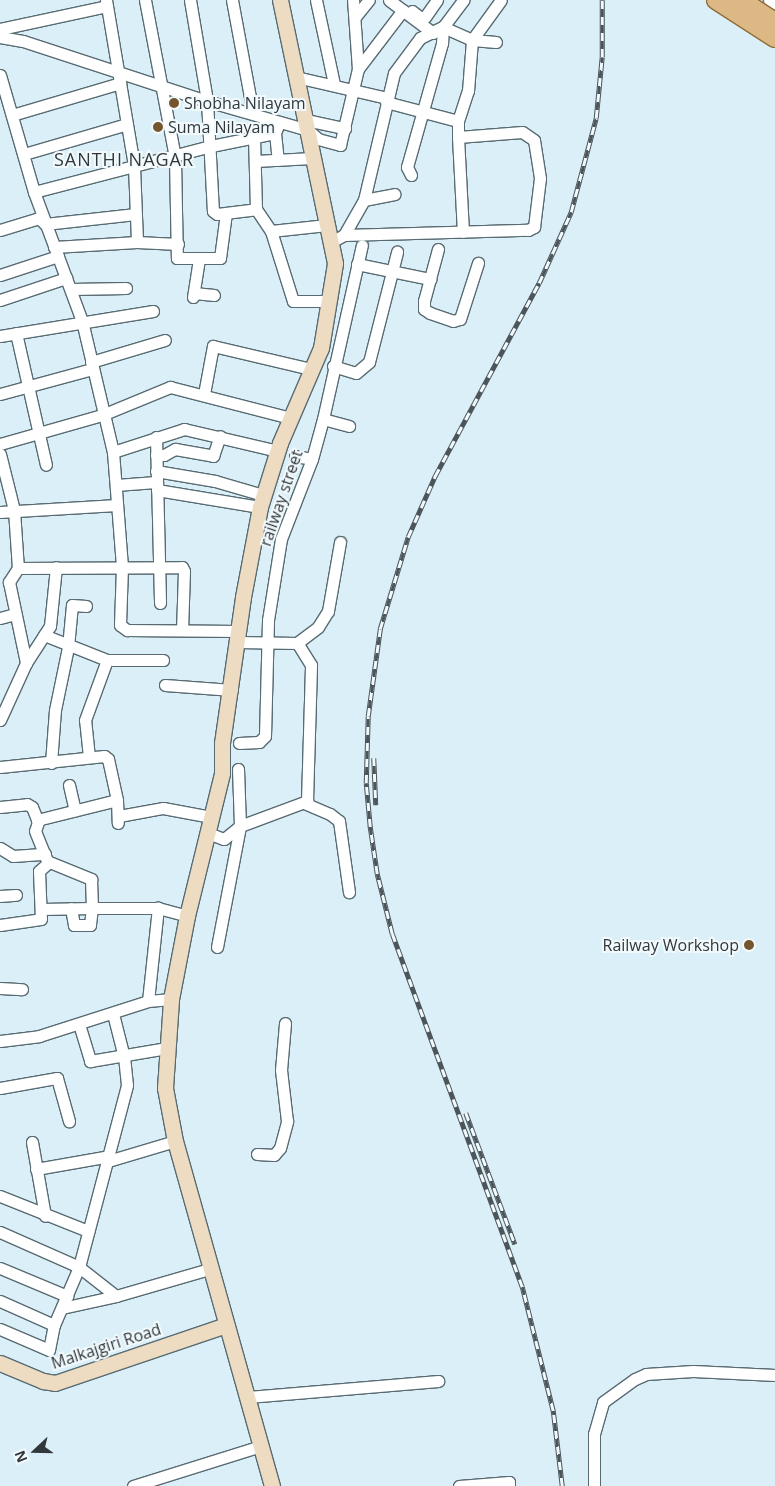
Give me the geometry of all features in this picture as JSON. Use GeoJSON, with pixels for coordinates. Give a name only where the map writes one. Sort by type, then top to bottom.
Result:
{"type":"FeatureCollection","features":[{"type":"Feature","properties":{"kind":"main road"},"geometry":{"type":"LineString","coordinates":[[272,1486],[209,1269],[175,1141],[165,1088],[171,999],[187,916],[222,773],[222,743],[261,501],[278,451],[320,348],[338,238],[327,224],[280,0]]}},
{"type":"Feature","properties":{"kind":"main road"},"geometry":{"type":"LineString","coordinates":[[716,0],[775,38]]}},
{"type":"Feature","properties":{"kind":"main road"},"geometry":{"type":"LineString","coordinates":[[741,0],[775,22]]}},
{"type":"Feature","properties":{"kind":"main road","name":"Malkajgiri Road"},"geometry":{"type":"LineString","coordinates":[[0,1363],[48,1383],[55,1383],[226,1325]]}},
{"type":"Feature","properties":{"kind":"street"},"geometry":{"type":"LineString","coordinates":[[145,0],[175,158],[177,258],[199,260],[220,258],[226,213]]}},
{"type":"Feature","properties":{"kind":"street"},"geometry":{"type":"LineString","coordinates":[[190,0],[207,101],[212,146],[213,211],[226,213],[256,209]]}},
{"type":"Feature","properties":{"kind":"street"},"geometry":{"type":"LineString","coordinates":[[232,0],[253,113]]}},
{"type":"Feature","properties":{"kind":"street"},"geometry":{"type":"LineString","coordinates":[[316,0],[334,84]]}},
{"type":"Feature","properties":{"kind":"street"},"geometry":{"type":"LineString","coordinates":[[307,125],[318,139],[340,144],[346,128],[358,69],[353,0]]}},
{"type":"Feature","properties":{"kind":"street"},"geometry":{"type":"LineString","coordinates":[[355,17],[369,0]]}},
{"type":"Feature","properties":{"kind":"street"},"geometry":{"type":"LineString","coordinates":[[389,0],[401,5],[421,18],[437,0]]}},
{"type":"Feature","properties":{"kind":"street"},"geometry":{"type":"LineString","coordinates":[[338,238],[364,200],[386,100],[394,73],[420,38],[438,30],[463,0]]}},
{"type":"Feature","properties":{"kind":"street"},"geometry":{"type":"LineString","coordinates":[[463,232],[458,121],[468,91],[472,40],[501,0]]}},
{"type":"Feature","properties":{"kind":"street"},"geometry":{"type":"LineString","coordinates":[[769,0],[775,4]]}},
{"type":"Feature","properties":{"kind":"street"},"geometry":{"type":"LineString","coordinates":[[0,29],[106,3],[134,166],[137,242]]}},
{"type":"Feature","properties":{"kind":"street"},"geometry":{"type":"LineString","coordinates":[[358,69],[401,5]]}},
{"type":"Feature","properties":{"kind":"street"},"geometry":{"type":"LineString","coordinates":[[401,5],[438,30],[472,40],[496,42]]}},
{"type":"Feature","properties":{"kind":"street"},"geometry":{"type":"LineString","coordinates":[[775,10],[768,39],[775,45]]}},
{"type":"Feature","properties":{"kind":"street"},"geometry":{"type":"LineString","coordinates":[[411,175],[407,167],[442,42],[438,30]]}},
{"type":"Feature","properties":{"kind":"street"},"geometry":{"type":"LineString","coordinates":[[0,37],[23,41],[119,78],[160,85],[207,101],[253,113],[277,128]]}},
{"type":"Feature","properties":{"kind":"street"},"geometry":{"type":"LineString","coordinates":[[0,75],[34,192],[82,321],[102,415],[113,452],[122,567],[121,628],[182,630],[238,636],[267,644],[297,644],[326,618],[340,542]]}},
{"type":"Feature","properties":{"kind":"street"},"geometry":{"type":"LineString","coordinates":[[296,77],[334,84],[421,113],[458,121]]}},
{"type":"Feature","properties":{"kind":"street"},"geometry":{"type":"LineString","coordinates":[[12,116],[119,78]]}},
{"type":"Feature","properties":{"kind":"street"},"geometry":{"type":"LineString","coordinates":[[24,154],[127,124]]}},
{"type":"Feature","properties":{"kind":"street"},"geometry":{"type":"LineString","coordinates":[[34,192],[134,166],[175,158],[212,146],[254,137],[277,128],[307,125],[346,128]]}},
{"type":"Feature","properties":{"kind":"street"},"geometry":{"type":"LineString","coordinates":[[277,128],[278,160]]}},
{"type":"Feature","properties":{"kind":"street"},"geometry":{"type":"LineString","coordinates":[[338,238],[534,227],[540,178],[534,140],[522,132],[458,137]]}},
{"type":"Feature","properties":{"kind":"street"},"geometry":{"type":"LineString","coordinates":[[254,137],[256,209],[271,231],[293,301],[328,301]]}},
{"type":"Feature","properties":{"kind":"street"},"geometry":{"type":"LineString","coordinates":[[254,161],[314,158]]}},
{"type":"Feature","properties":{"kind":"street"},"geometry":{"type":"LineString","coordinates":[[364,200],[394,194]]}},
{"type":"Feature","properties":{"kind":"street"},"geometry":{"type":"LineString","coordinates":[[45,224],[135,214]]}},
{"type":"Feature","properties":{"kind":"street"},"geometry":{"type":"LineString","coordinates":[[0,229],[39,218],[45,224]]}},
{"type":"Feature","properties":{"kind":"street"},"geometry":{"type":"LineString","coordinates":[[271,231],[327,224]]}},
{"type":"Feature","properties":{"kind":"street"},"geometry":{"type":"LineString","coordinates":[[0,275],[56,252],[137,242],[178,244]]}},
{"type":"Feature","properties":{"kind":"street","name":"railway street"},"geometry":{"type":"LineString","coordinates":[[239,743],[259,742],[265,736],[267,644],[281,539],[312,460],[362,245]]}},
{"type":"Feature","properties":{"kind":"street"},"geometry":{"type":"LineString","coordinates":[[438,249],[424,309],[457,321],[462,316],[478,263]]}},
{"type":"Feature","properties":{"kind":"street"},"geometry":{"type":"LineString","coordinates":[[333,366],[356,373],[367,366],[397,252]]}},
{"type":"Feature","properties":{"kind":"street"},"geometry":{"type":"LineString","coordinates":[[199,260],[194,295],[214,295]]}},
{"type":"Feature","properties":{"kind":"street"},"geometry":{"type":"LineString","coordinates":[[357,264],[430,279]]}},
{"type":"Feature","properties":{"kind":"street"},"geometry":{"type":"LineString","coordinates":[[0,300],[69,284],[126,288]]}},
{"type":"Feature","properties":{"kind":"street"},"geometry":{"type":"LineString","coordinates":[[1,332],[16,333],[153,311]]}},
{"type":"Feature","properties":{"kind":"street"},"geometry":{"type":"LineString","coordinates":[[16,333],[26,387],[46,465]]}},
{"type":"Feature","properties":{"kind":"street"},"geometry":{"type":"LineString","coordinates":[[0,394],[91,366],[165,340]]}},
{"type":"Feature","properties":{"kind":"street"},"geometry":{"type":"LineString","coordinates":[[204,394],[213,346],[312,369]]}},
{"type":"Feature","properties":{"kind":"street"},"geometry":{"type":"LineString","coordinates":[[0,444],[39,435],[102,415],[170,387],[204,394],[291,418]]}},
{"type":"Feature","properties":{"kind":"street"},"geometry":{"type":"LineString","coordinates":[[323,419],[349,426]]}},
{"type":"Feature","properties":{"kind":"street"},"geometry":{"type":"LineString","coordinates":[[113,452],[184,429],[278,451]]}},
{"type":"Feature","properties":{"kind":"street"},"geometry":{"type":"LineString","coordinates":[[156,455],[164,455],[175,449],[213,456],[220,436]]}},
{"type":"Feature","properties":{"kind":"street"},"geometry":{"type":"LineString","coordinates":[[156,437],[160,603]]}},
{"type":"Feature","properties":{"kind":"street"},"geometry":{"type":"LineString","coordinates":[[0,454],[14,510],[18,568],[9,582],[26,663]]}},
{"type":"Feature","properties":{"kind":"street"},"geometry":{"type":"LineString","coordinates":[[295,456],[312,460]]}},
{"type":"Feature","properties":{"kind":"street"},"geometry":{"type":"LineString","coordinates":[[116,485],[156,481],[215,481],[261,501]]}},
{"type":"Feature","properties":{"kind":"street"},"geometry":{"type":"LineString","coordinates":[[156,481],[261,501]]}},
{"type":"Feature","properties":{"kind":"street"},"geometry":{"type":"LineString","coordinates":[[0,512],[117,505]]}},
{"type":"Feature","properties":{"kind":"street"},"geometry":{"type":"LineString","coordinates":[[0,720],[26,663],[50,626],[56,567]]}},
{"type":"Feature","properties":{"kind":"street"},"geometry":{"type":"LineString","coordinates":[[18,568],[160,567],[184,569],[182,630]]}},
{"type":"Feature","properties":{"kind":"street"},"geometry":{"type":"LineString","coordinates":[[51,763],[55,710],[68,647],[72,605],[86,606]]}},
{"type":"Feature","properties":{"kind":"street"},"geometry":{"type":"LineString","coordinates":[[0,618],[15,614]]}},
{"type":"Feature","properties":{"kind":"street"},"geometry":{"type":"LineString","coordinates":[[44,635],[68,647],[107,660],[163,660]]}},
{"type":"Feature","properties":{"kind":"street"},"geometry":{"type":"LineString","coordinates":[[224,839],[240,826],[304,803],[308,797],[311,665],[297,644]]}},
{"type":"Feature","properties":{"kind":"street"},"geometry":{"type":"LineString","coordinates":[[89,757],[85,720],[107,660]]}},
{"type":"Feature","properties":{"kind":"street"},"geometry":{"type":"LineString","coordinates":[[165,685],[232,690]]}},
{"type":"Feature","properties":{"kind":"street"},"geometry":{"type":"LineString","coordinates":[[0,767],[51,763],[101,755],[108,759],[119,819],[163,808],[212,817]]}},
{"type":"Feature","properties":{"kind":"street"},"geometry":{"type":"LineString","coordinates":[[217,947],[240,826],[238,769]]}},
{"type":"Feature","properties":{"kind":"street"},"geometry":{"type":"LineString","coordinates":[[69,785],[75,810]]}},
{"type":"Feature","properties":{"kind":"street"},"geometry":{"type":"LineString","coordinates":[[37,820],[117,800]]}},
{"type":"Feature","properties":{"kind":"street"},"geometry":{"type":"LineString","coordinates":[[304,803],[330,814],[339,821],[349,892]]}},
{"type":"Feature","properties":{"kind":"street"},"geometry":{"type":"LineString","coordinates":[[0,807],[26,804],[37,820],[35,831],[46,859]]}},
{"type":"Feature","properties":{"kind":"street"},"geometry":{"type":"LineString","coordinates":[[208,833],[224,839],[234,857]]}},
{"type":"Feature","properties":{"kind":"street"},"geometry":{"type":"LineString","coordinates":[[0,848],[13,856],[46,859],[91,879],[92,908],[90,925],[77,926],[72,921],[72,908]]}},
{"type":"Feature","properties":{"kind":"street"},"geometry":{"type":"LineString","coordinates":[[0,925],[40,919],[42,909],[39,871],[46,859]]}},
{"type":"Feature","properties":{"kind":"street"},"geometry":{"type":"LineString","coordinates":[[0,896],[16,895]]}},
{"type":"Feature","properties":{"kind":"street"},"geometry":{"type":"LineString","coordinates":[[42,909],[158,908],[187,916]]}},
{"type":"Feature","properties":{"kind":"street"},"geometry":{"type":"LineString","coordinates":[[148,1001],[158,908]]}},
{"type":"Feature","properties":{"kind":"street"},"geometry":{"type":"LineString","coordinates":[[0,988],[22,989]]}},
{"type":"Feature","properties":{"kind":"street"},"geometry":{"type":"LineString","coordinates":[[0,1041],[40,1036],[113,1014],[148,1001],[171,999]]}},
{"type":"Feature","properties":{"kind":"street"},"geometry":{"type":"LineString","coordinates":[[0,1329],[49,1350],[54,1325],[79,1267],[127,1085],[124,1057],[113,1014]]}},
{"type":"Feature","properties":{"kind":"street"},"geometry":{"type":"LineString","coordinates":[[258,1154],[274,1155],[280,1148],[287,1121],[282,1070],[285,1023]]}},
{"type":"Feature","properties":{"kind":"street"},"geometry":{"type":"LineString","coordinates":[[79,1024],[89,1060],[124,1057],[167,1048]]}},
{"type":"Feature","properties":{"kind":"street"},"geometry":{"type":"LineString","coordinates":[[0,1088],[57,1078],[69,1122]]}},
{"type":"Feature","properties":{"kind":"street"},"geometry":{"type":"LineString","coordinates":[[36,1169],[109,1158],[175,1141]]}},
{"type":"Feature","properties":{"kind":"street"},"geometry":{"type":"LineString","coordinates":[[32,1142],[45,1216]]}},
{"type":"Feature","properties":{"kind":"street"},"geometry":{"type":"LineString","coordinates":[[0,1196],[45,1216],[88,1231]]}},
{"type":"Feature","properties":{"kind":"street"},"geometry":{"type":"LineString","coordinates":[[0,1232],[79,1267],[116,1296]]}},
{"type":"Feature","properties":{"kind":"street"},"geometry":{"type":"LineString","coordinates":[[0,1268],[66,1296]]}},
{"type":"Feature","properties":{"kind":"street"},"geometry":{"type":"LineString","coordinates":[[62,1308],[116,1296],[209,1269]]}},
{"type":"Feature","properties":{"kind":"street"},"geometry":{"type":"LineString","coordinates":[[0,1302],[54,1325]]}},
{"type":"Feature","properties":{"kind":"street"},"geometry":{"type":"LineString","coordinates":[[594,1486],[594,1434],[604,1402],[635,1379],[646,1374],[693,1371],[775,1375]]}},
{"type":"Feature","properties":{"kind":"street"},"geometry":{"type":"LineString","coordinates":[[248,1398],[438,1381]]}},
{"type":"Feature","properties":{"kind":"street"},"geometry":{"type":"LineString","coordinates":[[133,1486],[261,1446]]}},
{"type":"Feature","properties":{"kind":"street"},"geometry":{"type":"LineString","coordinates":[[460,1486],[510,1482],[510,1486]]}},
{"type":"Feature","properties":{"kind":"railway"},"geometry":{"type":"LineString","coordinates":[[562,1486],[553,1411],[522,1287],[392,934],[377,874],[366,783],[368,716],[380,629],[408,537],[435,476],[539,283],[571,212],[596,118],[602,57],[602,0]]}},
{"type":"Feature","properties":{"kind":"railway"},"geometry":{"type":"LineString","coordinates":[[374,758],[376,805]]}},
{"type":"Feature","properties":{"kind":"railway"},"geometry":{"type":"LineString","coordinates":[[466,1113],[515,1244]]}},
{"type":"Feature","properties":{"kind":"place","name":"Shobha Nilayam"},"geometry":{"type":"Point","coordinates":[174,103]}},
{"type":"Feature","properties":{"kind":"place","name":"Suma Nilayam"},"geometry":{"type":"Point","coordinates":[158,127]}},
{"type":"Feature","properties":{"kind":"place","name":"Railway Workshop"},"geometry":{"type":"Point","coordinates":[749,945]}},
{"type":"Feature","properties":{"kind":"district","name":"SANTHI NAGAR"},"geometry":{"type":"Point","coordinates":[124,159]}}]}
